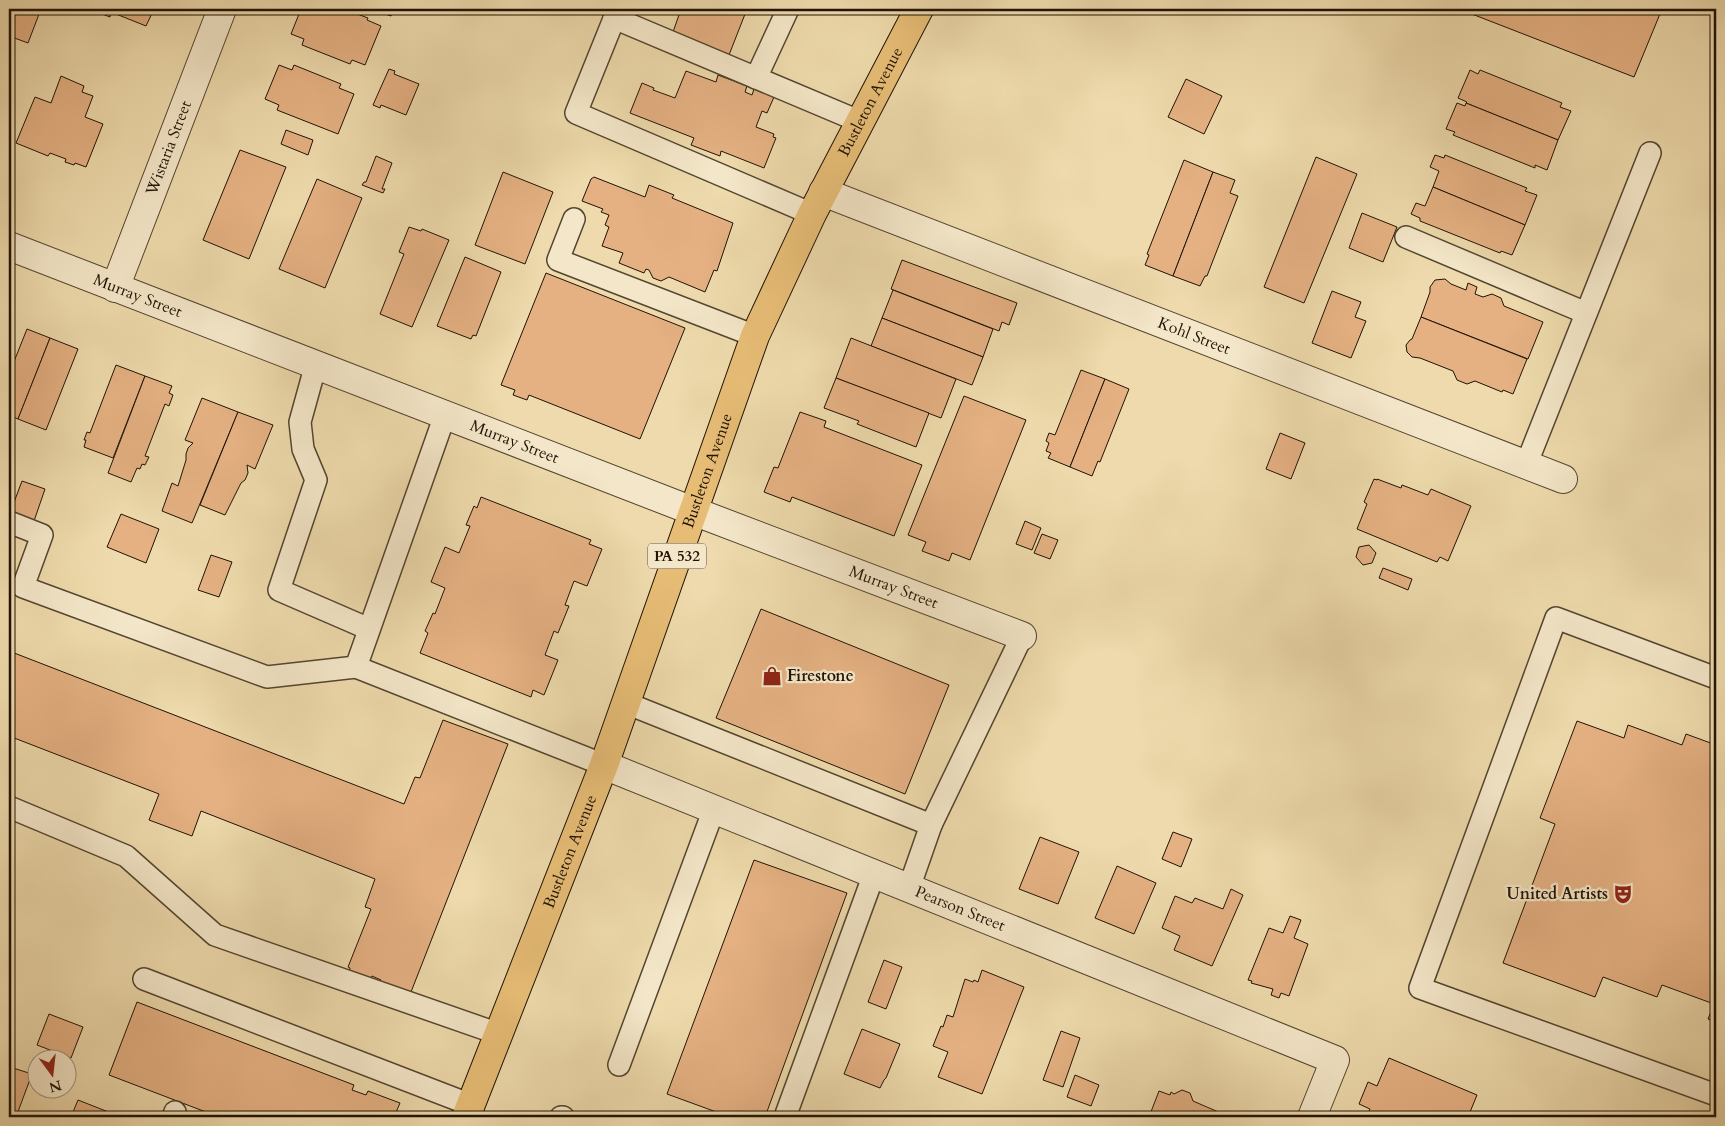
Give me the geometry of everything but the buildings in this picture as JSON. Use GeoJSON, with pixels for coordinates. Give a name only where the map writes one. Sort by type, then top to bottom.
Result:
{"type":"FeatureCollection","features":[{"type":"Feature","properties":{"kind":"main road","name":"Bustleton Avenue"},"geometry":{"type":"LineString","coordinates":[[469,1111],[604,765],[755,336],[818,203],[919,9]]}},
{"type":"Feature","properties":{"kind":"street","name":"Wistaria Street"},"geometry":{"type":"LineString","coordinates":[[115,288],[222,9]]}},
{"type":"Feature","properties":{"kind":"street","name":"Kohl Street"},"geometry":{"type":"LineString","coordinates":[[818,203],[1563,479]]}},
{"type":"Feature","properties":{"kind":"street","name":"Murray Street"},"geometry":{"type":"LineString","coordinates":[[9,246],[693,511],[1022,636]]}},
{"type":"Feature","properties":{"kind":"street","name":"Pearson Street"},"geometry":{"type":"LineString","coordinates":[[604,765],[1335,1060],[1312,1117]]}},
{"type":"Feature","properties":{"kind":"lane"},"geometry":{"type":"LineString","coordinates":[[756,78],[788,9]]}},
{"type":"Feature","properties":{"kind":"lane"},"geometry":{"type":"LineString","coordinates":[[818,203],[576,113],[616,14],[756,78],[861,122]]}},
{"type":"Feature","properties":{"kind":"lane"},"geometry":{"type":"LineString","coordinates":[[1526,465],[1650,153]]}},
{"type":"Feature","properties":{"kind":"lane"},"geometry":{"type":"LineString","coordinates":[[574,219],[558,260],[755,336]]}},
{"type":"Feature","properties":{"kind":"lane"},"geometry":{"type":"LineString","coordinates":[[1406,237],[1586,313]]}},
{"type":"Feature","properties":{"kind":"lane"},"geometry":{"type":"LineString","coordinates":[[316,364],[300,422],[303,449],[316,480],[279,590],[369,629]]}},
{"type":"Feature","properties":{"kind":"lane"},"geometry":{"type":"LineString","coordinates":[[356,667],[445,415]]}},
{"type":"Feature","properties":{"kind":"lane"},"geometry":{"type":"LineString","coordinates":[[9,522],[42,535],[23,587],[267,677],[356,667],[604,765]]}},
{"type":"Feature","properties":{"kind":"lane"},"geometry":{"type":"LineString","coordinates":[[1716,678],[1556,618],[1420,988],[1716,1095]]}},
{"type":"Feature","properties":{"kind":"lane"},"geometry":{"type":"LineString","coordinates":[[909,888],[930,826],[1022,636]]}},
{"type":"Feature","properties":{"kind":"lane"},"geometry":{"type":"LineString","coordinates":[[626,703],[930,826]]}},
{"type":"Feature","properties":{"kind":"lane"},"geometry":{"type":"LineString","coordinates":[[9,807],[126,856],[215,935],[499,1034]]}},
{"type":"Feature","properties":{"kind":"lane"},"geometry":{"type":"LineString","coordinates":[[619,1065],[714,809]]}},
{"type":"Feature","properties":{"kind":"lane"},"geometry":{"type":"LineString","coordinates":[[790,1116],[874,874]]}},
{"type":"Feature","properties":{"kind":"lane"},"geometry":{"type":"LineString","coordinates":[[144,979],[469,1111]]}},
{"type":"Feature","properties":{"kind":"place","name":"Firestone"},"geometry":{"type":"Point","coordinates":[772,676]}},
{"type":"Feature","properties":{"kind":"place","name":"United Artists"},"geometry":{"type":"Point","coordinates":[1623,894]}}]}
